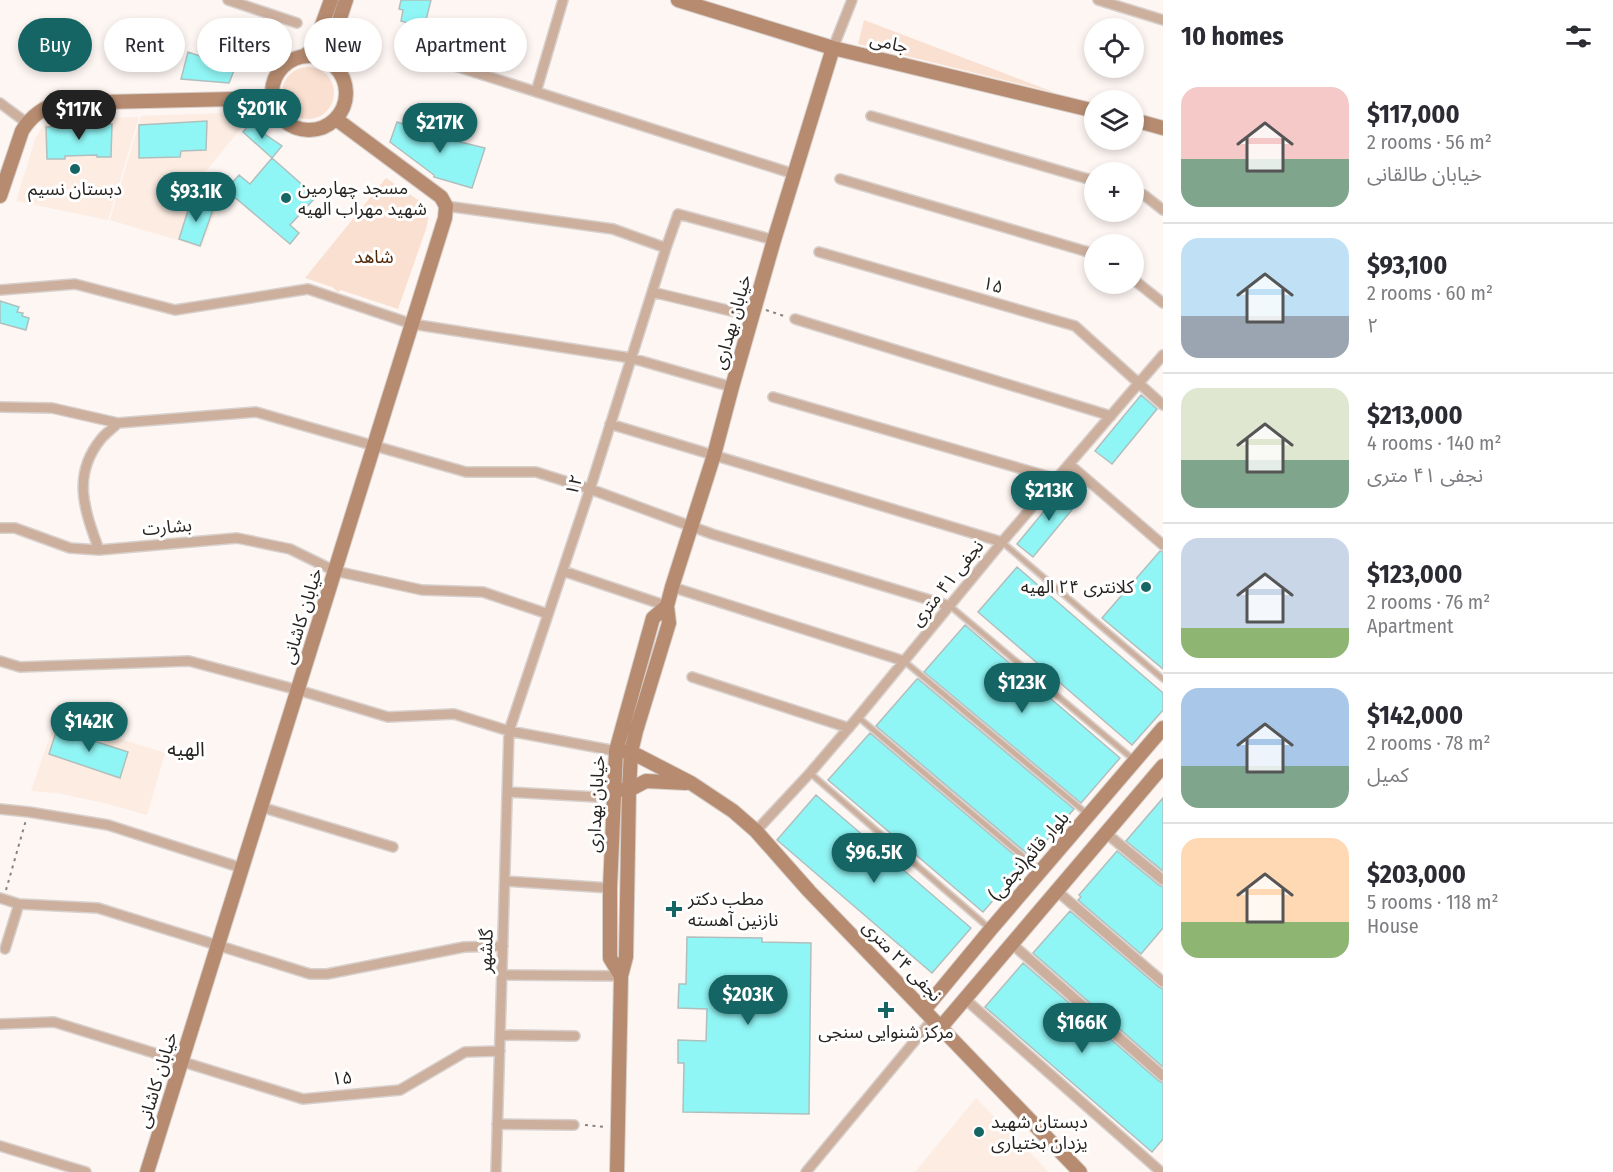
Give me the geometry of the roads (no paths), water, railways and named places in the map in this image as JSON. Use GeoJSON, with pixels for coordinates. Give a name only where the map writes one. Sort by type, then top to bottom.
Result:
{"type":"FeatureCollection","features":[{"type":"Feature","properties":{"kind":"street"},"geometry":{"type":"LineString","coordinates":[[228,0],[297,23]]}},
{"type":"Feature","properties":{"kind":"street"},"geometry":{"type":"LineString","coordinates":[[325,18],[331,0]]}},
{"type":"Feature","properties":{"kind":"street"},"geometry":{"type":"LineString","coordinates":[[340,18],[346,0]]}},
{"type":"Feature","properties":{"kind":"street"},"geometry":{"type":"LineString","coordinates":[[536,92],[563,0]]}},
{"type":"Feature","properties":{"kind":"street","name":"جامی"},"geometry":{"type":"LineString","coordinates":[[678,0],[833,48],[1084,108]]}},
{"type":"Feature","properties":{"kind":"street"},"geometry":{"type":"LineString","coordinates":[[833,48],[852,0]]}},
{"type":"Feature","properties":{"kind":"street"},"geometry":{"type":"LineString","coordinates":[[1098,0],[1163,20]]}},
{"type":"Feature","properties":{"kind":"street","name":"خیابان بهداری"},"geometry":{"type":"LineString","coordinates":[[617,1172],[621,976],[626,957],[629,790],[636,731],[669,623],[667,606],[672,587],[714,455],[774,240],[833,48]]}},
{"type":"Feature","properties":{"kind":"street"},"geometry":{"type":"LineString","coordinates":[[304,56],[286,63],[279,70],[272,88],[272,98],[279,114],[293,126],[311,130],[336,119],[341,112],[346,95],[346,86],[340,72]]}},
{"type":"Feature","properties":{"kind":"street"},"geometry":{"type":"LineString","coordinates":[[474,72],[794,174]]}},
{"type":"Feature","properties":{"kind":"street"},"geometry":{"type":"LineString","coordinates":[[0,196],[18,139],[27,123],[38,112],[53,105],[272,98]]}},
{"type":"Feature","properties":{"kind":"street"},"geometry":{"type":"LineString","coordinates":[[0,103],[27,123]]}},
{"type":"Feature","properties":{"kind":"street"},"geometry":{"type":"LineString","coordinates":[[871,116],[1084,178]]}},
{"type":"Feature","properties":{"kind":"street"},"geometry":{"type":"LineString","coordinates":[[336,119],[432,189],[441,197],[446,206],[613,230],[666,248]]}},
{"type":"Feature","properties":{"kind":"street"},"geometry":{"type":"LineString","coordinates":[[1144,122],[1163,126]]}},
{"type":"Feature","properties":{"kind":"street"},"geometry":{"type":"LineString","coordinates":[[840,179],[1084,251]]}},
{"type":"Feature","properties":{"kind":"street"},"geometry":{"type":"LineString","coordinates":[[1144,195],[1163,210]]}},
{"type":"Feature","properties":{"kind":"street","name":"خیابان کاشانی"},"geometry":{"type":"LineString","coordinates":[[147,1172],[375,445],[445,218],[446,206]]}},
{"type":"Feature","properties":{"kind":"street","name":"۱۲"},"geometry":{"type":"LineString","coordinates":[[509,731],[678,214],[774,240]]}},
{"type":"Feature","properties":{"kind":"street","name":"۱۵"},"geometry":{"type":"LineString","coordinates":[[819,252],[1076,326],[1163,405]]}},
{"type":"Feature","properties":{"kind":"street"},"geometry":{"type":"LineString","coordinates":[[0,290],[75,284],[175,310],[308,289],[412,324],[631,358],[732,387]]}},
{"type":"Feature","properties":{"kind":"street"},"geometry":{"type":"LineString","coordinates":[[1144,287],[1163,303]]}},
{"type":"Feature","properties":{"kind":"street"},"geometry":{"type":"LineString","coordinates":[[652,292],[754,311]]}},
{"type":"Feature","properties":{"kind":"street"},"geometry":{"type":"LineString","coordinates":[[795,319],[1111,416]]}},
{"type":"Feature","properties":{"kind":"street","name":"نجفی ۴۱ متری"},"geometry":{"type":"LineString","coordinates":[[756,831],[849,728],[1002,542],[1163,355]]}},
{"type":"Feature","properties":{"kind":"street"},"geometry":{"type":"LineString","coordinates":[[773,397],[1057,479]]}},
{"type":"Feature","properties":{"kind":"street"},"geometry":{"type":"LineString","coordinates":[[0,407],[52,408],[118,423],[256,412],[466,472],[536,472],[590,489],[690,526],[950,606]]}},
{"type":"Feature","properties":{"kind":"street"},"geometry":{"type":"LineString","coordinates":[[99,550],[86,512],[82,483],[88,462],[101,439],[118,423]]}},
{"type":"Feature","properties":{"kind":"street"},"geometry":{"type":"LineString","coordinates":[[610,424],[1002,542]]}},
{"type":"Feature","properties":{"kind":"street"},"geometry":{"type":"LineString","coordinates":[[1070,464],[1163,545]]}},
{"type":"Feature","properties":{"kind":"street","name":"بشارت"},"geometry":{"type":"LineString","coordinates":[[0,528],[15,528],[70,548],[99,550],[237,538],[290,549],[335,571],[422,590],[483,592],[548,614]]}},
{"type":"Feature","properties":{"kind":"street"},"geometry":{"type":"LineString","coordinates":[[563,571],[667,606]]}},
{"type":"Feature","properties":{"kind":"street"},"geometry":{"type":"LineString","coordinates":[[672,587],[904,661]]}},
{"type":"Feature","properties":{"kind":"street","name":"خیابان بهداری"},"geometry":{"type":"LineString","coordinates":[[621,976],[609,958],[616,751],[653,618],[667,606]]}},
{"type":"Feature","properties":{"kind":"street"},"geometry":{"type":"LineString","coordinates":[[0,661],[20,667],[189,661],[388,717],[454,714],[509,731],[632,752]]}},
{"type":"Feature","properties":{"kind":"street"},"geometry":{"type":"LineString","coordinates":[[692,677],[849,728]]}},
{"type":"Feature","properties":{"kind":"street","name":"بلوار قائم(نجفی)"},"geometry":{"type":"LineString","coordinates":[[933,1019],[991,929],[1163,728]]}},
{"type":"Feature","properties":{"kind":"street","name":"گلشهر"},"geometry":{"type":"LineString","coordinates":[[496,1172],[509,731]]}},
{"type":"Feature","properties":{"kind":"street","name":"نجفی ۲۴ متری"},"geometry":{"type":"LineString","coordinates":[[632,752],[691,783],[733,811],[756,831],[809,891],[1080,1172]]}},
{"type":"Feature","properties":{"kind":"street"},"geometry":{"type":"LineString","coordinates":[[806,1172],[933,1019],[965,999],[1160,775]]}},
{"type":"Feature","properties":{"kind":"street"},"geometry":{"type":"LineString","coordinates":[[614,790],[629,790],[646,782],[691,783]]}},
{"type":"Feature","properties":{"kind":"street"},"geometry":{"type":"LineString","coordinates":[[508,792],[596,797]]}},
{"type":"Feature","properties":{"kind":"street"},"geometry":{"type":"LineString","coordinates":[[261,807],[393,847]]}},
{"type":"Feature","properties":{"kind":"street"},"geometry":{"type":"LineString","coordinates":[[0,809],[108,825],[242,868]]}},
{"type":"Feature","properties":{"kind":"street"},"geometry":{"type":"LineString","coordinates":[[1107,834],[1163,880]]}},
{"type":"Feature","properties":{"kind":"street"},"geometry":{"type":"LineString","coordinates":[[505,881],[610,888]]}},
{"type":"Feature","properties":{"kind":"street"},"geometry":{"type":"LineString","coordinates":[[1057,891],[1163,982]]}},
{"type":"Feature","properties":{"kind":"street"},"geometry":{"type":"LineString","coordinates":[[2,898],[19,904],[98,908],[310,974],[327,974],[464,947],[503,946]]}},
{"type":"Feature","properties":{"kind":"street"},"geometry":{"type":"LineString","coordinates":[[5,949],[19,904]]}},
{"type":"Feature","properties":{"kind":"street"},"geometry":{"type":"LineString","coordinates":[[1012,944],[1163,1076]]}},
{"type":"Feature","properties":{"kind":"street"},"geometry":{"type":"LineString","coordinates":[[502,975],[621,976]]}},
{"type":"Feature","properties":{"kind":"street"},"geometry":{"type":"LineString","coordinates":[[965,999],[1160,1172],[1163,1168]]}},
{"type":"Feature","properties":{"kind":"street"},"geometry":{"type":"LineString","coordinates":[[0,1024],[54,1022],[182,1062]]}},
{"type":"Feature","properties":{"kind":"street"},"geometry":{"type":"LineString","coordinates":[[500,1035],[575,1036]]}},
{"type":"Feature","properties":{"kind":"street","name":"۱۵"},"geometry":{"type":"LineString","coordinates":[[182,1062],[303,1099],[400,1090],[465,1052],[500,1051]]}},
{"type":"Feature","properties":{"kind":"street"},"geometry":{"type":"LineString","coordinates":[[497,1124],[574,1125]]}},
{"type":"Feature","properties":{"kind":"street"},"geometry":{"type":"LineString","coordinates":[[0,1146],[87,1172]]}},
{"type":"Feature","properties":{"kind":"lane"},"geometry":{"type":"LineString","coordinates":[[1002,542],[1163,679]]}},
{"type":"Feature","properties":{"kind":"lane"},"geometry":{"type":"LineString","coordinates":[[950,606],[1135,761]]}},
{"type":"Feature","properties":{"kind":"lane"},"geometry":{"type":"LineString","coordinates":[[904,661],[1088,815]]}},
{"type":"Feature","properties":{"kind":"lane"},"geometry":{"type":"LineString","coordinates":[[858,717],[1040,871]]}},
{"type":"Feature","properties":{"kind":"lane"},"geometry":{"type":"LineString","coordinates":[[810,773],[991,929]]}},
{"type":"Feature","properties":{"kind":"place","name":"دبستان نسیم"},"geometry":{"type":"Point","coordinates":[75,169]}},
{"type":"Feature","properties":{"kind":"place","name":"مسجد چهارمین شهید مهراب الهیه"},"geometry":{"type":"Point","coordinates":[286,198]}},
{"type":"Feature","properties":{"kind":"place","name":"کلانتری ۲۴ الهیه"},"geometry":{"type":"Point","coordinates":[1146,587]}},
{"type":"Feature","properties":{"kind":"place","name":"مطب دکتر نازنین آهسته"},"geometry":{"type":"Point","coordinates":[674,909]}},
{"type":"Feature","properties":{"kind":"place","name":"مرکز شنوایی سنجی"},"geometry":{"type":"Point","coordinates":[886,1010]}},
{"type":"Feature","properties":{"kind":"place","name":"دبستان شهید یزدان بختیاری"},"geometry":{"type":"Point","coordinates":[979,1132]}},
{"type":"Feature","properties":{"kind":"district","name":"الهیه"},"geometry":{"type":"Point","coordinates":[186,749]}},
{"type":"Feature","properties":{"kind":"park label","name":"شاهد"},"geometry":{"type":"Point","coordinates":[374,257]}}]}
